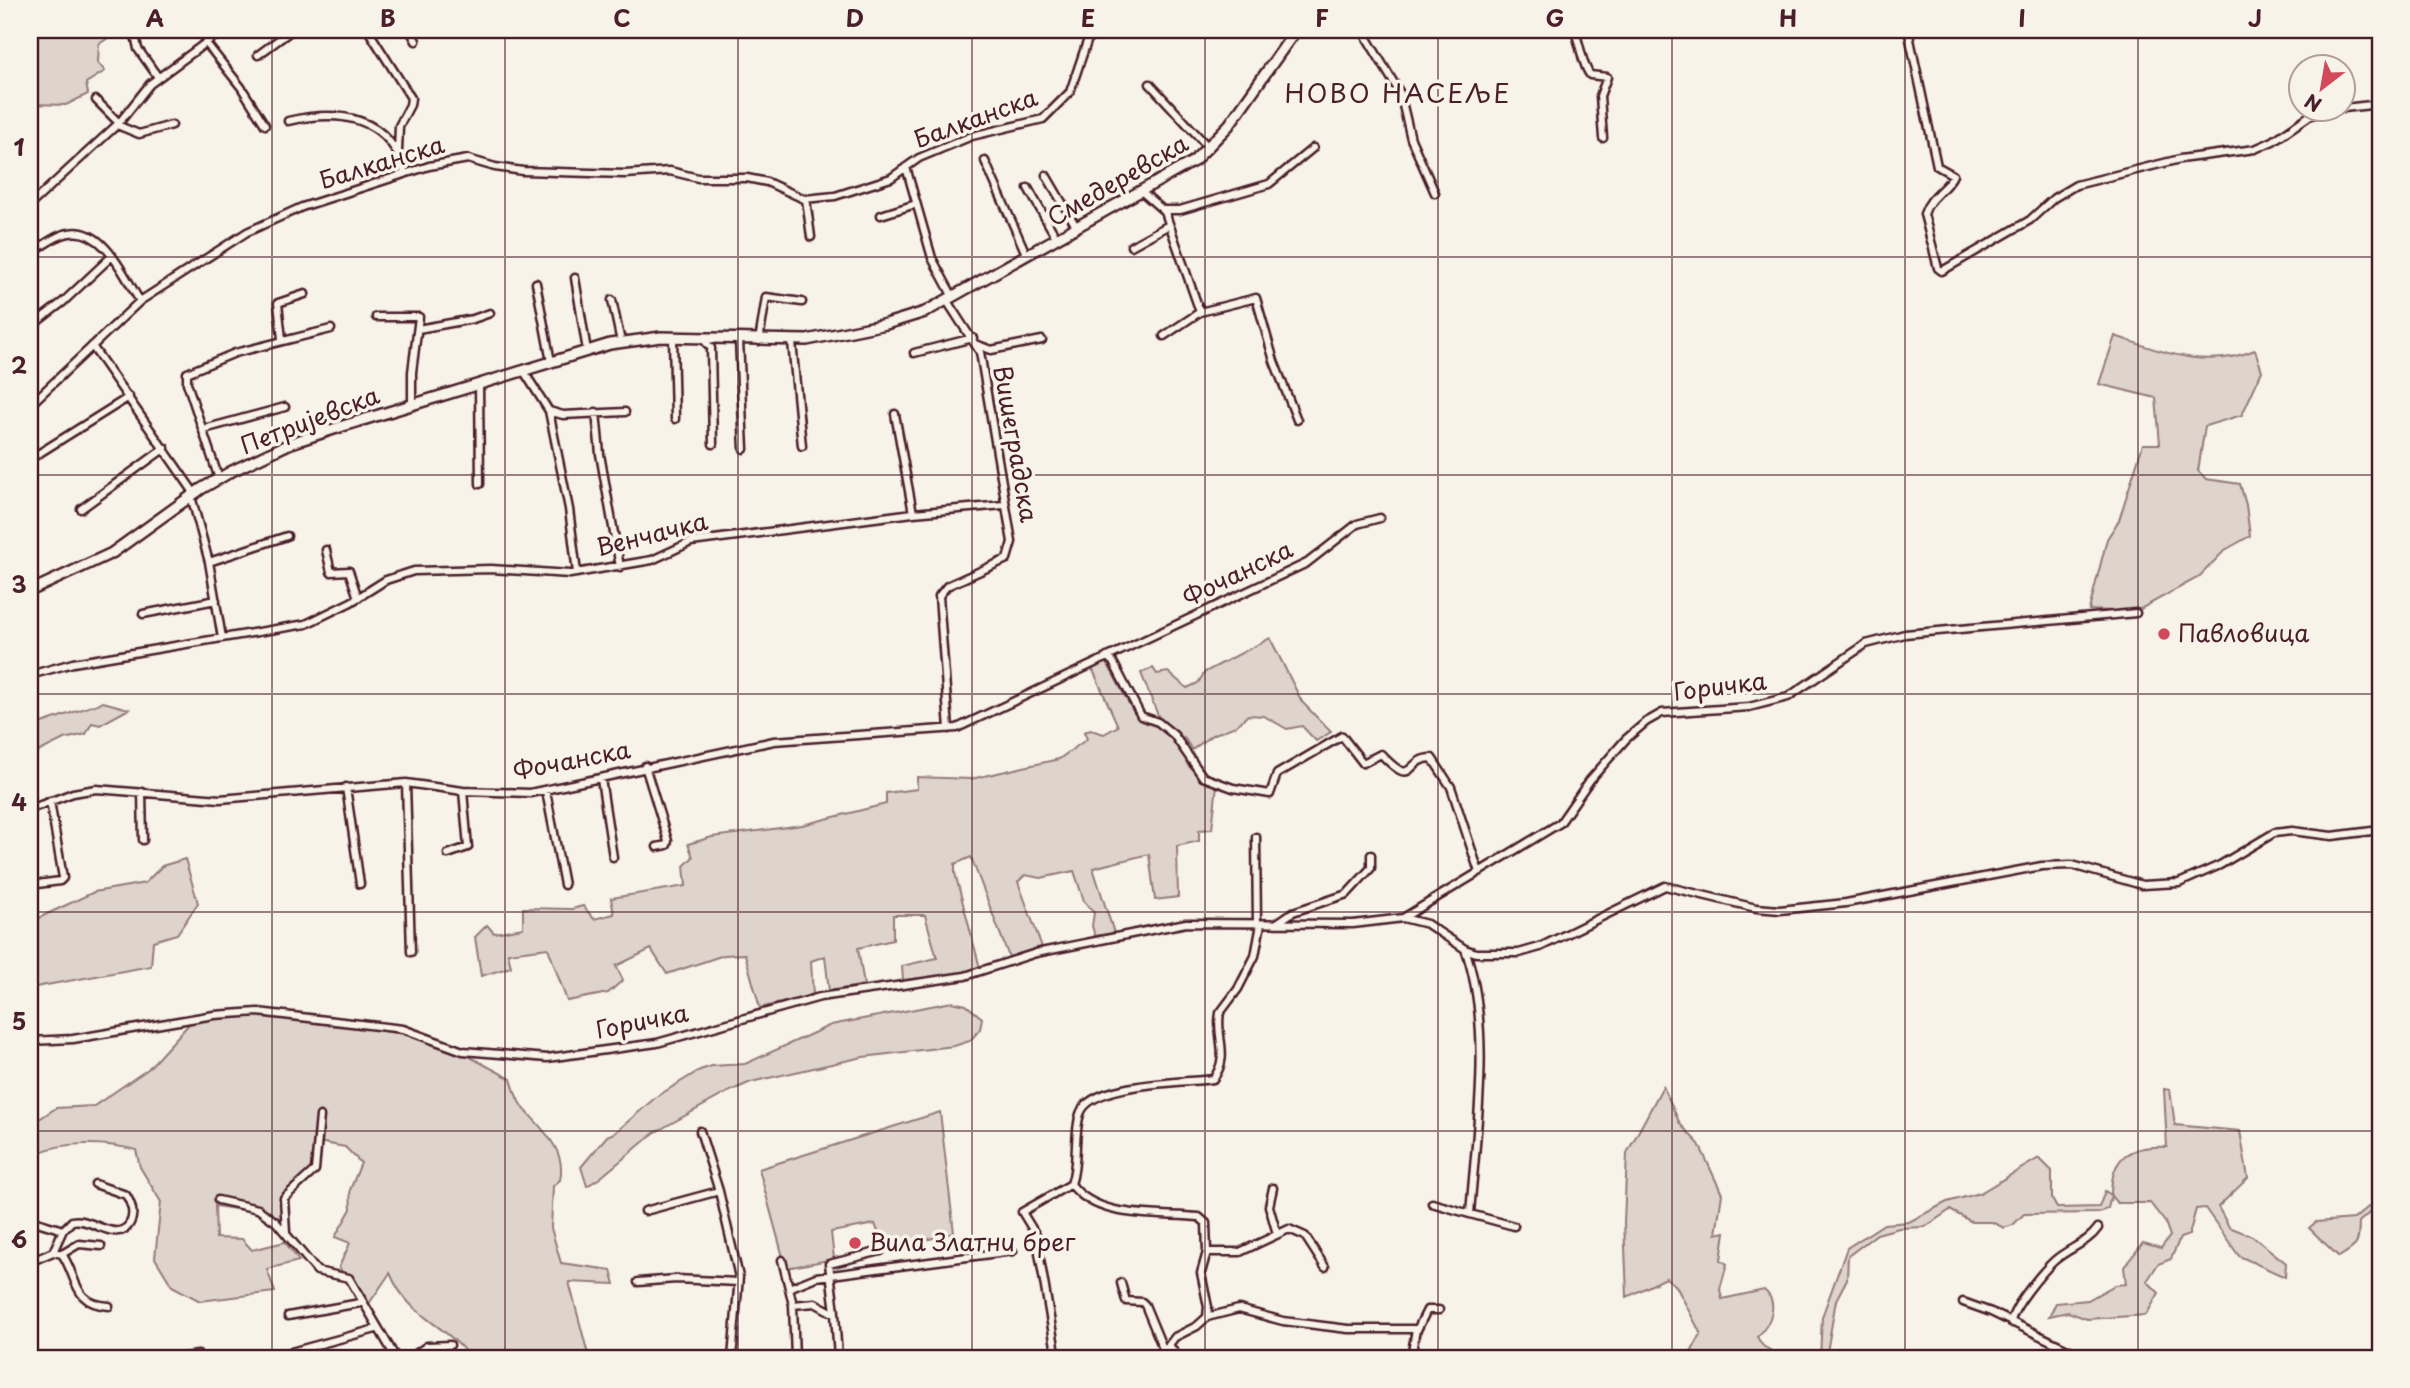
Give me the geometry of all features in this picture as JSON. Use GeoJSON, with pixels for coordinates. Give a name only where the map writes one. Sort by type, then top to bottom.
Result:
{"type":"FeatureCollection","features":[{"type":"Feature","properties":{"kind":"main road","name":"Смедеревска"},"geometry":{"type":"LineString","coordinates":[[1027,256],[1182,170],[1209,148],[1234,119],[1296,30]]}},
{"type":"Feature","properties":{"kind":"main road","name":"Петријевска"},"geometry":{"type":"LineString","coordinates":[[30,592],[112,553],[219,479],[291,443],[621,342],[673,338],[793,341],[831,337],[905,320],[950,299],[1027,256]]}},
{"type":"Feature","properties":{"kind":"street"},"geometry":{"type":"LineString","coordinates":[[134,30],[138,49],[158,77]]}},
{"type":"Feature","properties":{"kind":"street"},"geometry":{"type":"LineString","coordinates":[[30,205],[118,124],[158,77],[223,30]]}},
{"type":"Feature","properties":{"kind":"street"},"geometry":{"type":"LineString","coordinates":[[258,55],[292,30]]}},
{"type":"Feature","properties":{"kind":"street"},"geometry":{"type":"LineString","coordinates":[[368,30],[411,99],[411,106],[399,126],[398,152]]}},
{"type":"Feature","properties":{"kind":"street"},"geometry":{"type":"LineString","coordinates":[[410,30],[416,41]]}},
{"type":"Feature","properties":{"kind":"street","name":"Балканска"},"geometry":{"type":"LineString","coordinates":[[30,405],[139,302],[267,222],[302,208],[405,174],[468,159],[523,171],[625,174],[670,171],[698,178],[759,180],[806,199],[835,196],[874,184],[919,158],[972,136],[1015,128],[1047,116],[1070,92],[1091,30]]}},
{"type":"Feature","properties":{"kind":"street"},"geometry":{"type":"LineString","coordinates":[[1362,30],[1400,93],[1411,139],[1435,193]]}},
{"type":"Feature","properties":{"kind":"street"},"geometry":{"type":"LineString","coordinates":[[1574,30],[1581,43],[1587,71],[1590,75],[1607,77],[1600,96],[1603,138]]}},
{"type":"Feature","properties":{"kind":"street"},"geometry":{"type":"LineString","coordinates":[[1908,30],[1937,166],[1953,175],[1950,181],[1936,192],[1924,212],[1926,231],[1941,270],[2030,220],[2054,198],[2076,185],[2180,159],[2255,149],[2273,141],[2300,122]]}},
{"type":"Feature","properties":{"kind":"street"},"geometry":{"type":"LineString","coordinates":[[206,43],[241,87],[265,125]]}},
{"type":"Feature","properties":{"kind":"street"},"geometry":{"type":"LineString","coordinates":[[1150,84],[1209,148]]}},
{"type":"Feature","properties":{"kind":"street"},"geometry":{"type":"LineString","coordinates":[[96,100],[118,124],[139,134],[172,125]]}},
{"type":"Feature","properties":{"kind":"street"},"geometry":{"type":"LineString","coordinates":[[2358,106],[2380,104]]}},
{"type":"Feature","properties":{"kind":"street"},"geometry":{"type":"LineString","coordinates":[[288,121],[320,115],[364,123],[382,131],[398,152],[405,174]]}},
{"type":"Feature","properties":{"kind":"street"},"geometry":{"type":"LineString","coordinates":[[1163,210],[1180,210],[1269,184],[1313,148]]}},
{"type":"Feature","properties":{"kind":"street"},"geometry":{"type":"LineString","coordinates":[[985,161],[1027,256]]}},
{"type":"Feature","properties":{"kind":"street","name":"Вишеградска"},"geometry":{"type":"LineString","coordinates":[[906,167],[934,263],[950,299],[978,345],[1004,505],[1012,536],[1009,555],[947,586],[939,596],[949,729]]}},
{"type":"Feature","properties":{"kind":"street"},"geometry":{"type":"LineString","coordinates":[[1046,175],[1077,228]]}},
{"type":"Feature","properties":{"kind":"street"},"geometry":{"type":"LineString","coordinates":[[1028,188],[1057,239]]}},
{"type":"Feature","properties":{"kind":"street"},"geometry":{"type":"LineString","coordinates":[[1142,191],[1163,210],[1200,312]]}},
{"type":"Feature","properties":{"kind":"street"},"geometry":{"type":"LineString","coordinates":[[806,199],[811,237]]}},
{"type":"Feature","properties":{"kind":"street"},"geometry":{"type":"LineString","coordinates":[[881,215],[916,204]]}},
{"type":"Feature","properties":{"kind":"street"},"geometry":{"type":"LineString","coordinates":[[1131,246],[1169,225]]}},
{"type":"Feature","properties":{"kind":"street"},"geometry":{"type":"LineString","coordinates":[[30,253],[72,232],[94,239],[111,257],[139,302]]}},
{"type":"Feature","properties":{"kind":"street"},"geometry":{"type":"LineString","coordinates":[[30,327],[63,302],[111,257]]}},
{"type":"Feature","properties":{"kind":"street"},"geometry":{"type":"LineString","coordinates":[[575,278],[587,351]]}},
{"type":"Feature","properties":{"kind":"street"},"geometry":{"type":"LineString","coordinates":[[536,283],[551,362]]}},
{"type":"Feature","properties":{"kind":"street"},"geometry":{"type":"LineString","coordinates":[[282,340],[278,303],[305,295]]}},
{"type":"Feature","properties":{"kind":"street"},"geometry":{"type":"LineString","coordinates":[[759,341],[766,297],[802,302]]}},
{"type":"Feature","properties":{"kind":"street"},"geometry":{"type":"LineString","coordinates":[[1164,336],[1200,312],[1256,298],[1274,361],[1297,420]]}},
{"type":"Feature","properties":{"kind":"street"},"geometry":{"type":"LineString","coordinates":[[612,300],[621,342]]}},
{"type":"Feature","properties":{"kind":"street"},"geometry":{"type":"LineString","coordinates":[[418,329],[473,319],[490,313]]}},
{"type":"Feature","properties":{"kind":"street"},"geometry":{"type":"LineString","coordinates":[[376,317],[415,315],[419,319],[412,372],[412,404]]}},
{"type":"Feature","properties":{"kind":"street"},"geometry":{"type":"LineString","coordinates":[[219,479],[185,376],[217,359],[331,329]]}},
{"type":"Feature","properties":{"kind":"street"},"geometry":{"type":"LineString","coordinates":[[673,338],[675,419]]}},
{"type":"Feature","properties":{"kind":"street"},"geometry":{"type":"LineString","coordinates":[[702,338],[711,348],[713,444]]}},
{"type":"Feature","properties":{"kind":"street"},"geometry":{"type":"LineString","coordinates":[[915,353],[973,338]]}},
{"type":"Feature","properties":{"kind":"street"},"geometry":{"type":"LineString","coordinates":[[739,340],[744,449]]}},
{"type":"Feature","properties":{"kind":"street"},"geometry":{"type":"LineString","coordinates":[[978,345],[991,350],[1042,340]]}},
{"type":"Feature","properties":{"kind":"street"},"geometry":{"type":"LineString","coordinates":[[793,341],[803,446]]}},
{"type":"Feature","properties":{"kind":"street"},"geometry":{"type":"LineString","coordinates":[[92,346],[130,397],[193,495],[209,562],[222,638]]}},
{"type":"Feature","properties":{"kind":"street"},"geometry":{"type":"LineString","coordinates":[[523,370],[549,411],[569,509],[577,573]]}},
{"type":"Feature","properties":{"kind":"street"},"geometry":{"type":"LineString","coordinates":[[479,384],[480,484]]}},
{"type":"Feature","properties":{"kind":"street"},"geometry":{"type":"LineString","coordinates":[[30,459],[130,397]]}},
{"type":"Feature","properties":{"kind":"street"},"geometry":{"type":"LineString","coordinates":[[204,429],[285,407]]}},
{"type":"Feature","properties":{"kind":"street"},"geometry":{"type":"LineString","coordinates":[[549,411],[563,415],[625,412]]}},
{"type":"Feature","properties":{"kind":"street"},"geometry":{"type":"LineString","coordinates":[[596,412],[600,454],[620,567]]}},
{"type":"Feature","properties":{"kind":"street"},"geometry":{"type":"LineString","coordinates":[[895,414],[913,513]]}},
{"type":"Feature","properties":{"kind":"street"},"geometry":{"type":"LineString","coordinates":[[81,509],[165,449]]}},
{"type":"Feature","properties":{"kind":"street","name":"Венчачка"},"geometry":{"type":"LineString","coordinates":[[30,675],[73,663],[306,624],[358,598],[386,580],[421,570],[577,573],[652,560],[691,541],[913,513],[1004,505]]}},
{"type":"Feature","properties":{"kind":"street","name":"Фочанска"},"geometry":{"type":"LineString","coordinates":[[30,809],[96,789],[236,799],[406,783],[513,793],[546,791],[645,766],[774,741],[964,726],[1307,563],[1357,524],[1380,518]]}},
{"type":"Feature","properties":{"kind":"street"},"geometry":{"type":"LineString","coordinates":[[209,562],[287,536]]}},
{"type":"Feature","properties":{"kind":"street"},"geometry":{"type":"LineString","coordinates":[[326,550],[331,572],[349,571],[358,598]]}},
{"type":"Feature","properties":{"kind":"street"},"geometry":{"type":"LineString","coordinates":[[143,614],[215,600]]}},
{"type":"Feature","properties":{"kind":"street","name":"Горичка"},"geometry":{"type":"LineString","coordinates":[[1403,918],[1560,823],[1590,780],[1632,733],[1662,713],[1749,707],[1788,697],[1866,644],[1924,630],[2136,613]]}},
{"type":"Feature","properties":{"kind":"street"},"geometry":{"type":"LineString","coordinates":[[1107,657],[1116,667],[1141,716],[1158,722],[1174,735],[1203,777],[1233,788],[1270,794],[1277,774],[1342,736],[1363,763],[1381,754],[1393,769],[1402,772],[1432,758],[1451,787],[1479,872]]}},
{"type":"Feature","properties":{"kind":"street"},"geometry":{"type":"LineString","coordinates":[[645,766],[668,841],[667,845],[657,848]]}},
{"type":"Feature","properties":{"kind":"street"},"geometry":{"type":"LineString","coordinates":[[601,779],[613,857]]}},
{"type":"Feature","properties":{"kind":"street"},"geometry":{"type":"LineString","coordinates":[[406,783],[411,952]]}},
{"type":"Feature","properties":{"kind":"street"},"geometry":{"type":"LineString","coordinates":[[346,788],[360,884]]}},
{"type":"Feature","properties":{"kind":"street"},"geometry":{"type":"LineString","coordinates":[[448,855],[468,847],[463,790]]}},
{"type":"Feature","properties":{"kind":"street"},"geometry":{"type":"LineString","coordinates":[[546,791],[564,885]]}},
{"type":"Feature","properties":{"kind":"street"},"geometry":{"type":"LineString","coordinates":[[142,792],[143,840]]}},
{"type":"Feature","properties":{"kind":"street"},"geometry":{"type":"LineString","coordinates":[[30,885],[60,881],[62,878],[50,801]]}},
{"type":"Feature","properties":{"kind":"street","name":"Горичка"},"geometry":{"type":"LineString","coordinates":[[30,1041],[85,1038],[214,1015],[258,1012],[403,1029],[463,1051],[547,1058],[657,1042],[820,997],[965,976],[1036,953],[1186,923],[1353,924],[1403,918],[1427,924],[1465,949],[1500,954],[1531,950],[1665,886],[1756,908],[1780,910],[1846,903],[2042,866],[2072,865],[2142,885],[2179,883],[2220,865],[2274,833],[2332,836],[2380,830]]}},
{"type":"Feature","properties":{"kind":"street"},"geometry":{"type":"LineString","coordinates":[[1207,1317],[1208,1307],[1201,1273],[1207,1252],[1208,1228],[1201,1218],[1103,1209],[1083,1199],[1071,1184],[1080,1117],[1090,1101],[1110,1092],[1213,1079],[1220,1070],[1224,1054],[1220,1013],[1238,989],[1255,956],[1259,924],[1256,837]]}},
{"type":"Feature","properties":{"kind":"street","name":"Горичка"},"geometry":{"type":"LineString","coordinates":[[1277,923],[1293,912],[1346,894],[1371,868],[1371,855]]}},
{"type":"Feature","properties":{"kind":"street"},"geometry":{"type":"LineString","coordinates":[[1465,949],[1475,987],[1479,1095],[1470,1213]]}},
{"type":"Feature","properties":{"kind":"street"},"geometry":{"type":"LineString","coordinates":[[286,1233],[284,1198],[315,1169],[320,1116]]}},
{"type":"Feature","properties":{"kind":"street"},"geometry":{"type":"LineString","coordinates":[[700,1131],[719,1191],[738,1282],[732,1358]]}},
{"type":"Feature","properties":{"kind":"street"},"geometry":{"type":"LineString","coordinates":[[53,1252],[63,1230],[76,1219],[113,1232],[128,1226],[132,1215],[126,1195],[95,1184]]}},
{"type":"Feature","properties":{"kind":"street"},"geometry":{"type":"LineString","coordinates":[[1057,1358],[1036,1235],[1022,1212],[1071,1184]]}},
{"type":"Feature","properties":{"kind":"street"},"geometry":{"type":"LineString","coordinates":[[1273,1188],[1269,1206],[1277,1234]]}},
{"type":"Feature","properties":{"kind":"street"},"geometry":{"type":"LineString","coordinates":[[645,1211],[719,1191]]}},
{"type":"Feature","properties":{"kind":"street"},"geometry":{"type":"LineString","coordinates":[[218,1200],[258,1209],[286,1233],[317,1271],[349,1278],[360,1303],[396,1358]]}},
{"type":"Feature","properties":{"kind":"street"},"geometry":{"type":"LineString","coordinates":[[1432,1203],[1514,1226]]}},
{"type":"Feature","properties":{"kind":"street"},"geometry":{"type":"LineString","coordinates":[[37,1222],[63,1230]]}},
{"type":"Feature","properties":{"kind":"street"},"geometry":{"type":"LineString","coordinates":[[2011,1323],[2014,1311],[2055,1259],[2090,1237],[2098,1228]]}},
{"type":"Feature","properties":{"kind":"street"},"geometry":{"type":"LineString","coordinates":[[1207,1252],[1240,1252],[1289,1229],[1305,1236],[1325,1267]]}},
{"type":"Feature","properties":{"kind":"street"},"geometry":{"type":"LineString","coordinates":[[30,1262],[53,1252],[62,1254],[79,1244],[101,1246]]}},
{"type":"Feature","properties":{"kind":"street"},"geometry":{"type":"LineString","coordinates":[[838,1358],[829,1264],[881,1251]]}},
{"type":"Feature","properties":{"kind":"street"},"geometry":{"type":"LineString","coordinates":[[789,1288],[830,1274],[1013,1251]]}},
{"type":"Feature","properties":{"kind":"street"},"geometry":{"type":"LineString","coordinates":[[62,1254],[78,1292],[93,1303],[109,1306]]}},
{"type":"Feature","properties":{"kind":"street"},"geometry":{"type":"LineString","coordinates":[[782,1260],[793,1305],[795,1358]]}},
{"type":"Feature","properties":{"kind":"street"},"geometry":{"type":"LineString","coordinates":[[638,1282],[676,1279],[738,1282]]}},
{"type":"Feature","properties":{"kind":"street"},"geometry":{"type":"LineString","coordinates":[[1121,1283],[1126,1301],[1142,1302],[1146,1305],[1167,1348],[1179,1358]]}},
{"type":"Feature","properties":{"kind":"street"},"geometry":{"type":"LineString","coordinates":[[288,1316],[360,1303]]}},
{"type":"Feature","properties":{"kind":"street"},"geometry":{"type":"LineString","coordinates":[[793,1305],[815,1303],[835,1314]]}},
{"type":"Feature","properties":{"kind":"street"},"geometry":{"type":"LineString","coordinates":[[1963,1303],[2085,1358]]}},
{"type":"Feature","properties":{"kind":"street"},"geometry":{"type":"LineString","coordinates":[[1159,1358],[1175,1337],[1197,1326],[1207,1317],[1239,1310],[1283,1321],[1348,1329],[1417,1330]]}},
{"type":"Feature","properties":{"kind":"street"},"geometry":{"type":"LineString","coordinates":[[1411,1358],[1417,1330],[1427,1310],[1439,1310]]}},
{"type":"Feature","properties":{"kind":"street"},"geometry":{"type":"LineString","coordinates":[[269,1358],[376,1329]]}},
{"type":"Feature","properties":{"kind":"street"},"geometry":{"type":"LineString","coordinates":[[410,1358],[427,1346],[450,1345]]}},
{"type":"Feature","properties":{"kind":"street"},"geometry":{"type":"LineString","coordinates":[[178,1358],[198,1355]]}},
{"type":"Feature","properties":{"kind":"street"},"geometry":{"type":"LineString","coordinates":[[2371,1358],[2380,1356]]}},
{"type":"Feature","properties":{"kind":"street"},"geometry":{"type":"LineString","coordinates":[[646,1358],[655,1358]]}},
{"type":"Feature","properties":{"kind":"shaded area"},"geometry":{"type":"Polygon","coordinates":[[[30,30],[120,30],[99,44],[98,63],[105,71],[86,83],[88,94],[66,105],[30,104],[30,30]]]}},
{"type":"Feature","properties":{"kind":"shaded area"},"geometry":{"type":"Polygon","coordinates":[[[2115,336],[2167,353],[2202,359],[2237,356],[2255,350],[2262,371],[2242,415],[2205,426],[2198,471],[2206,479],[2240,484],[2250,536],[2225,550],[2199,577],[2135,612],[2089,610],[2107,539],[2119,520],[2143,444],[2160,444],[2156,398],[2099,384],[2115,336]]]}},
{"type":"Feature","properties":{"kind":"shaded area"},"geometry":{"type":"Polygon","coordinates":[[[1270,638],[1302,702],[1331,732],[1316,741],[1302,726],[1287,729],[1264,716],[1248,715],[1236,726],[1212,735],[1192,750],[1185,739],[1159,718],[1141,673],[1153,668],[1157,674],[1168,672],[1187,688],[1198,683],[1205,672],[1270,638]]]}},
{"type":"Feature","properties":{"kind":"shaded area"},"geometry":{"type":"Polygon","coordinates":[[[1106,661],[1134,713],[1156,725],[1183,749],[1187,764],[1202,780],[1217,785],[1212,829],[1199,830],[1199,841],[1177,846],[1178,897],[1155,900],[1149,854],[1093,868],[1114,933],[1095,936],[1092,926],[1094,913],[1084,901],[1074,871],[1041,878],[1025,875],[1018,882],[1042,947],[1009,957],[971,857],[955,864],[955,873],[980,968],[955,975],[903,980],[902,966],[937,958],[925,915],[893,915],[893,940],[858,948],[864,985],[829,991],[825,956],[811,961],[813,995],[760,1008],[745,954],[724,955],[667,974],[651,949],[616,966],[623,980],[608,993],[567,1001],[548,948],[508,953],[511,967],[481,976],[475,937],[487,925],[494,933],[523,928],[523,908],[572,909],[583,906],[594,919],[614,914],[611,898],[686,886],[684,866],[693,857],[688,844],[712,837],[802,825],[886,804],[886,793],[917,789],[917,777],[971,779],[1059,759],[1087,739],[1084,732],[1091,730],[1104,734],[1118,726],[1092,668],[1106,661]]]}},
{"type":"Feature","properties":{"kind":"shaded area"},"geometry":{"type":"Polygon","coordinates":[[[103,702],[129,709],[100,725],[92,723],[86,734],[64,739],[30,756],[30,727],[103,702]]]}},
{"type":"Feature","properties":{"kind":"shaded area"},"geometry":{"type":"Polygon","coordinates":[[[185,859],[198,903],[177,934],[153,941],[151,966],[30,988],[30,922],[94,892],[145,883],[162,866],[185,859]]]}},
{"type":"Feature","properties":{"kind":"shaded area"},"geometry":{"type":"Polygon","coordinates":[[[952,1002],[966,1005],[982,1018],[980,1029],[970,1041],[954,1046],[863,1057],[751,1082],[654,1133],[587,1186],[581,1167],[607,1136],[616,1132],[656,1097],[700,1070],[712,1066],[745,1064],[831,1025],[952,1002]]]}},
{"type":"Feature","properties":{"kind":"shaded area"},"geometry":{"type":"Polygon","coordinates":[[[240,1014],[392,1029],[461,1052],[511,1079],[519,1102],[550,1139],[560,1158],[560,1180],[553,1186],[551,1228],[561,1263],[611,1270],[615,1284],[569,1282],[589,1358],[470,1358],[450,1336],[407,1301],[390,1273],[366,1308],[339,1267],[350,1243],[335,1237],[351,1209],[350,1190],[361,1163],[345,1147],[313,1141],[313,1170],[282,1197],[282,1226],[256,1212],[215,1206],[216,1238],[242,1239],[252,1250],[285,1242],[299,1261],[267,1269],[275,1292],[200,1301],[172,1286],[155,1258],[161,1202],[140,1167],[136,1150],[82,1144],[42,1151],[30,1157],[30,1125],[56,1108],[94,1106],[148,1069],[190,1023],[240,1014]]]}},
{"type":"Feature","properties":{"kind":"shaded area"},"geometry":{"type":"Polygon","coordinates":[[[1663,1086],[1680,1124],[1699,1144],[1722,1194],[1716,1234],[1725,1232],[1721,1260],[1727,1264],[1720,1289],[1722,1299],[1764,1290],[1771,1301],[1771,1314],[1757,1337],[1763,1346],[1784,1358],[1688,1358],[1701,1334],[1676,1286],[1666,1278],[1627,1297],[1624,1222],[1627,1153],[1663,1086]]]}},
{"type":"Feature","properties":{"kind":"shaded area"},"geometry":{"type":"Polygon","coordinates":[[[2164,1089],[2170,1090],[2175,1125],[2240,1131],[2248,1178],[2218,1207],[2229,1227],[2252,1236],[2286,1263],[2285,1277],[2239,1256],[2205,1208],[2196,1209],[2189,1235],[2180,1238],[2171,1259],[2158,1264],[2147,1281],[2159,1293],[2146,1315],[2087,1319],[2068,1312],[2049,1316],[2056,1303],[2088,1300],[2115,1285],[2126,1284],[2124,1267],[2143,1243],[2161,1248],[2170,1236],[2165,1222],[2150,1203],[2117,1203],[2111,1196],[2108,1208],[2099,1213],[2024,1214],[2013,1225],[2004,1228],[1992,1222],[1972,1222],[1950,1210],[1925,1227],[1899,1228],[1877,1234],[1848,1256],[1847,1279],[1836,1300],[1826,1358],[1820,1358],[1822,1317],[1847,1248],[1884,1224],[1909,1222],[1947,1202],[1980,1193],[2039,1158],[2052,1171],[2052,1199],[2057,1208],[2099,1207],[2105,1191],[2111,1195],[2115,1170],[2126,1155],[2143,1148],[2167,1147],[2164,1089]]]}},
{"type":"Feature","properties":{"kind":"shaded area"},"geometry":{"type":"Polygon","coordinates":[[[940,1112],[954,1233],[885,1250],[875,1224],[831,1232],[834,1259],[786,1268],[759,1169],[940,1112]]]}},
{"type":"Feature","properties":{"kind":"shaded area"},"geometry":{"type":"Polygon","coordinates":[[[2380,1197],[2380,1203],[2359,1222],[2356,1243],[2339,1257],[2309,1228],[2316,1222],[2354,1219],[2380,1197]]]}},
{"type":"Feature","properties":{"kind":"place","name":"Павловица"},"geometry":{"type":"Point","coordinates":[2164,634]}},
{"type":"Feature","properties":{"kind":"place","name":"Вила Златни брег"},"geometry":{"type":"Point","coordinates":[855,1243]}},
{"type":"Feature","properties":{"kind":"district","name":"НОВО НАСЕЉЕ"},"geometry":{"type":"Point","coordinates":[1398,94]}}]}
